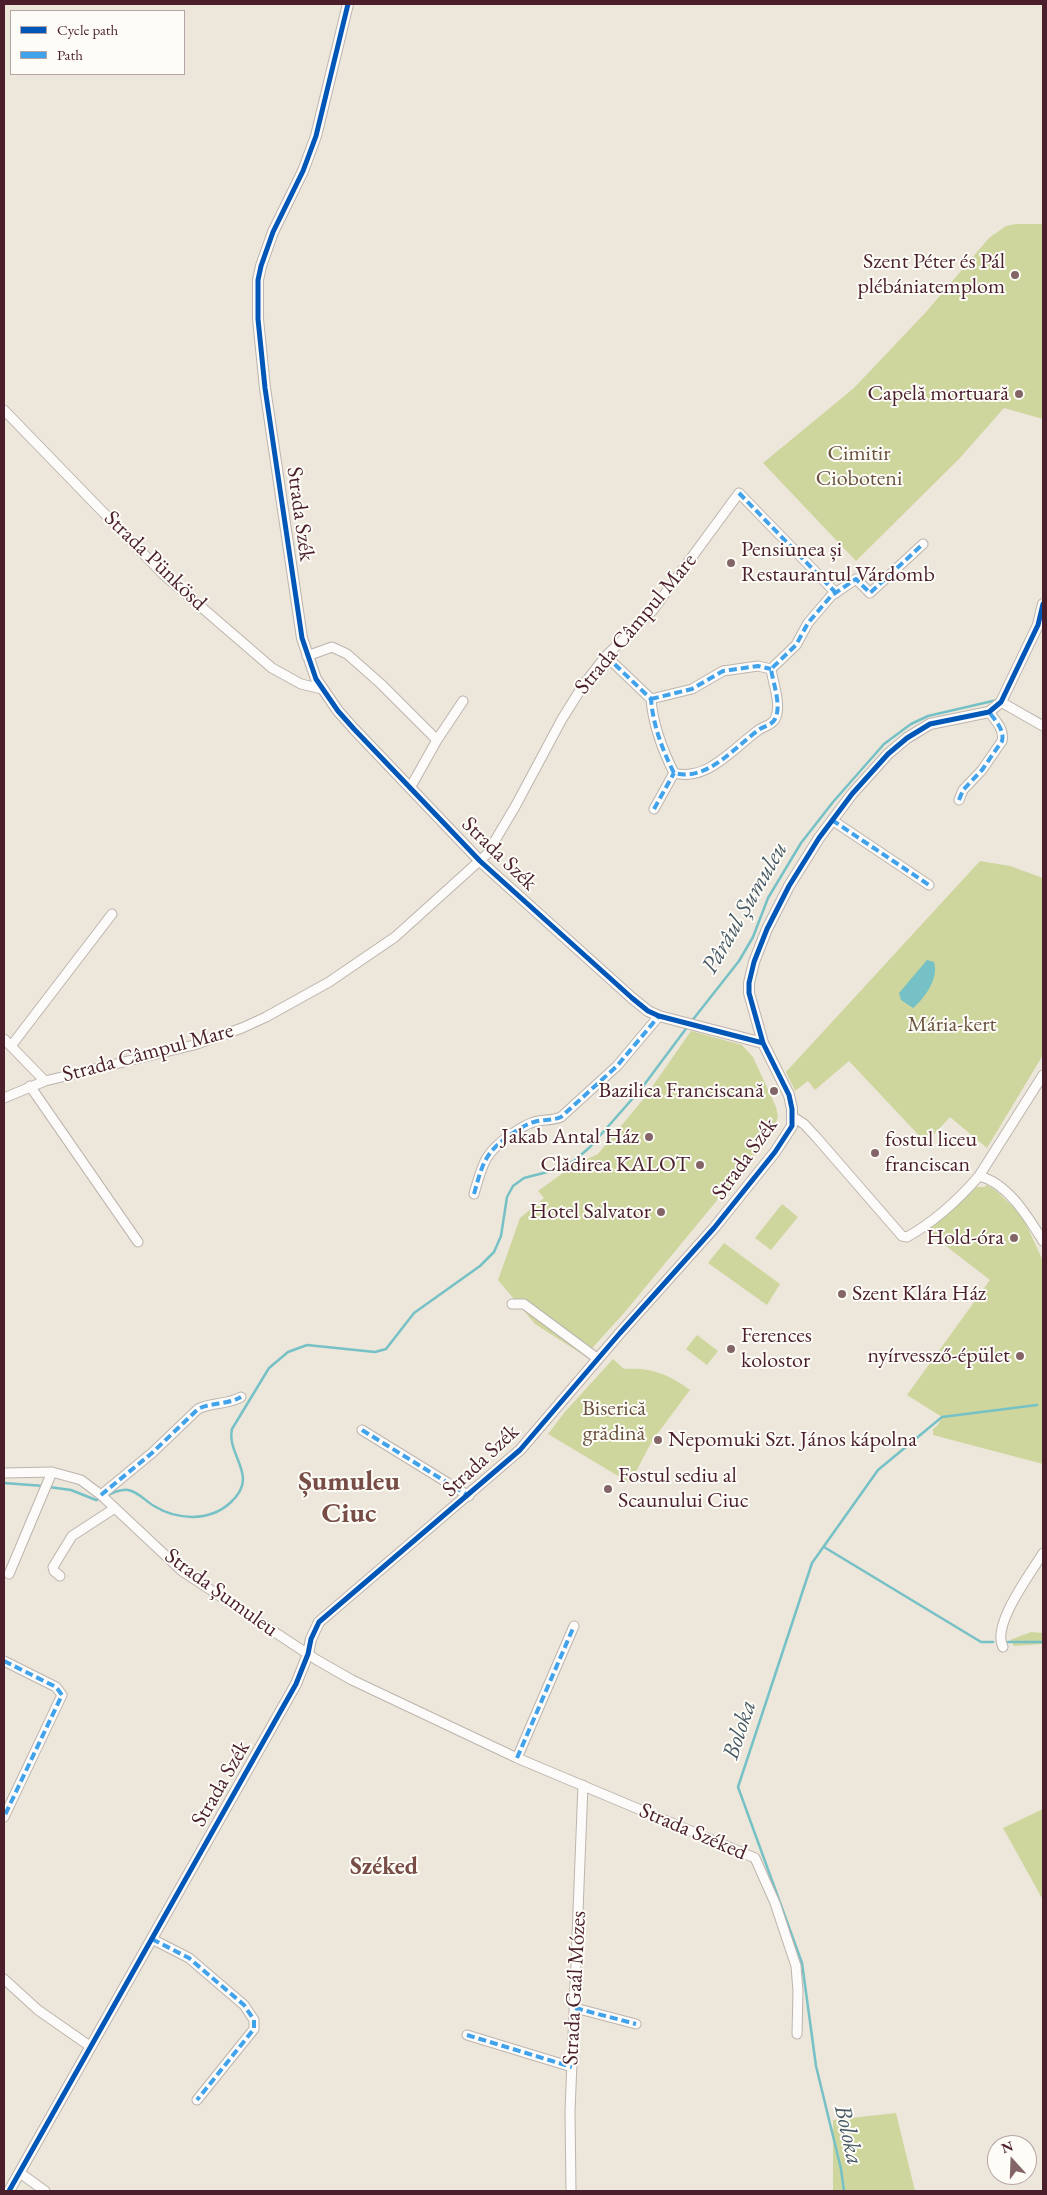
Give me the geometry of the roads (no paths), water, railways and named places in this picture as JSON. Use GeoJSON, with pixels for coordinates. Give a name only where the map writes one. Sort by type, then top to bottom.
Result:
{"type":"FeatureCollection","features":[{"type":"Feature","properties":{"kind":"street","name":"Strada Szék"},"geometry":{"type":"LineString","coordinates":[[9,2191],[296,1684],[308,1654],[310,1639],[319,1622],[469,1496],[520,1450],[714,1228],[775,1152],[792,1126],[793,1117],[789,1095],[763,1043],[659,1016],[648,1011],[480,861],[338,710],[316,680],[302,638],[263,374],[257,298],[258,280],[273,232],[303,172],[316,136],[348,4]]}},
{"type":"Feature","properties":{"kind":"street","name":"Strada Pünkösd"},"geometry":{"type":"LineString","coordinates":[[4,410],[170,580],[272,668],[288,678],[322,689]]}},
{"type":"Feature","properties":{"kind":"street","name":"Strada Câmpul Mare"},"geometry":{"type":"LineString","coordinates":[[4,1098],[45,1081],[194,1045],[266,1017],[329,982],[361,962],[395,937],[480,861],[494,844],[562,719],[584,684],[606,656],[653,610],[740,493],[836,593]]}},
{"type":"Feature","properties":{"kind":"street"},"geometry":{"type":"LineString","coordinates":[[771,669],[796,645],[808,623],[836,593],[856,579],[870,593],[923,544]]}},
{"type":"Feature","properties":{"kind":"street"},"geometry":{"type":"LineString","coordinates":[[763,1043],[749,993],[749,983],[754,962],[767,929],[789,886],[832,820],[868,775],[907,738],[930,724],[989,712],[1002,699],[1034,635],[1043,604]]}},
{"type":"Feature","properties":{"kind":"street"},"geometry":{"type":"LineString","coordinates":[[307,656],[332,647],[347,654],[381,684],[437,740]]}},
{"type":"Feature","properties":{"kind":"street"},"geometry":{"type":"LineString","coordinates":[[606,656],[651,699],[652,717],[674,772],[681,775],[698,773],[720,761],[760,728],[773,722],[776,718],[778,706],[771,669]]}},
{"type":"Feature","properties":{"kind":"street"},"geometry":{"type":"LineString","coordinates":[[651,699],[692,689],[723,672],[758,666],[771,669]]}},
{"type":"Feature","properties":{"kind":"street"},"geometry":{"type":"LineString","coordinates":[[1002,699],[1043,726]]}},
{"type":"Feature","properties":{"kind":"street"},"geometry":{"type":"LineString","coordinates":[[410,788],[437,740],[463,701]]}},
{"type":"Feature","properties":{"kind":"street"},"geometry":{"type":"LineString","coordinates":[[959,800],[963,790],[982,770],[1002,741],[1003,736],[999,727],[989,712]]}},
{"type":"Feature","properties":{"kind":"street"},"geometry":{"type":"LineString","coordinates":[[654,809],[674,772]]}},
{"type":"Feature","properties":{"kind":"street"},"geometry":{"type":"LineString","coordinates":[[832,820],[929,885]]}},
{"type":"Feature","properties":{"kind":"street"},"geometry":{"type":"LineString","coordinates":[[45,1081],[7,1042],[112,914]]}},
{"type":"Feature","properties":{"kind":"street"},"geometry":{"type":"LineString","coordinates":[[474,1194],[487,1154],[493,1147],[530,1123],[539,1120],[555,1120],[561,1117],[617,1066],[659,1016]]}},
{"type":"Feature","properties":{"kind":"street"},"geometry":{"type":"LineString","coordinates":[[793,1117],[804,1124],[902,1236],[907,1237],[924,1226],[954,1201],[979,1176],[1043,1075]]}},
{"type":"Feature","properties":{"kind":"street"},"geometry":{"type":"LineString","coordinates":[[30,1086],[138,1242]]}},
{"type":"Feature","properties":{"kind":"street"},"geometry":{"type":"LineString","coordinates":[[979,1176],[992,1180],[1003,1189],[1024,1212],[1043,1239]]}},
{"type":"Feature","properties":{"kind":"street"},"geometry":{"type":"LineString","coordinates":[[512,1304],[524,1304],[598,1359]]}},
{"type":"Feature","properties":{"kind":"street"},"geometry":{"type":"LineString","coordinates":[[101,1495],[152,1453],[198,1409],[206,1405],[230,1402],[241,1397]]}},
{"type":"Feature","properties":{"kind":"street"},"geometry":{"type":"LineString","coordinates":[[362,1430],[469,1496]]}},
{"type":"Feature","properties":{"kind":"street"},"geometry":{"type":"LineString","coordinates":[[9,1574],[52,1472]]}},
{"type":"Feature","properties":{"kind":"street","name":"Strada Șumuleu"},"geometry":{"type":"LineString","coordinates":[[4,1473],[52,1472],[82,1480],[101,1495],[182,1571],[308,1654]]}},
{"type":"Feature","properties":{"kind":"street"},"geometry":{"type":"LineString","coordinates":[[60,1576],[53,1567],[66,1542],[72,1536],[115,1508]]}},
{"type":"Feature","properties":{"kind":"street"},"geometry":{"type":"LineString","coordinates":[[1003,1647],[999,1634],[1006,1617],[1017,1594],[1043,1553]]}},
{"type":"Feature","properties":{"kind":"street"},"geometry":{"type":"LineString","coordinates":[[517,1758],[574,1626]]}},
{"type":"Feature","properties":{"kind":"street","name":"Strada Széked"},"geometry":{"type":"LineString","coordinates":[[308,1654],[368,1688],[517,1758],[755,1858],[775,1904],[796,1966],[798,1991],[797,2034]]}},
{"type":"Feature","properties":{"kind":"street"},"geometry":{"type":"LineString","coordinates":[[4,1661],[56,1687],[62,1695],[4,1817]]}},
{"type":"Feature","properties":{"kind":"street","name":"Strada Gaál Mózes"},"geometry":{"type":"LineString","coordinates":[[571,2191],[572,2067],[583,1785]]}},
{"type":"Feature","properties":{"kind":"street"},"geometry":{"type":"LineString","coordinates":[[152,1938],[189,1958],[244,2005],[254,2020],[254,2029],[197,2100]]}},
{"type":"Feature","properties":{"kind":"street"},"geometry":{"type":"LineString","coordinates":[[4,1979],[38,2010],[91,2047]]}},
{"type":"Feature","properties":{"kind":"street"},"geometry":{"type":"LineString","coordinates":[[575,2008],[636,2024]]}},
{"type":"Feature","properties":{"kind":"street"},"geometry":{"type":"LineString","coordinates":[[467,2034],[572,2067]]}},
{"type":"Feature","properties":{"kind":"street"},"geometry":{"type":"LineString","coordinates":[[20,2173],[45,2191]]}},
{"type":"Feature","properties":{"kind":"water"},"geometry":{"type":"Polygon","coordinates":[[[927,960],[934,962],[935,975],[922,999],[913,1008],[901,1000],[899,993],[927,960]]]}},
{"type":"Feature","properties":{"kind":"waterway","name":"Pârâul Șumuleu"},"geometry":{"type":"LineString","coordinates":[[691,1022],[739,961],[753,937],[768,898],[801,843],[833,802],[884,744],[911,724],[928,716],[997,700]]}},
{"type":"Feature","properties":{"kind":"waterway","name":"Pârâul Șumuleu"},"geometry":{"type":"LineString","coordinates":[[1005,700],[1043,721]]}},
{"type":"Feature","properties":{"kind":"waterway","name":"Pârâul Șumuleu"},"geometry":{"type":"LineString","coordinates":[[106,1496],[128,1490],[163,1511],[193,1517],[212,1513],[230,1503],[239,1493],[243,1484],[243,1475],[231,1439],[232,1429],[269,1368],[288,1352],[307,1345],[375,1352],[386,1349],[414,1313],[480,1266],[494,1252],[501,1236],[507,1197],[513,1186],[524,1178],[555,1170],[574,1161],[590,1147],[641,1089],[688,1026]]}},
{"type":"Feature","properties":{"kind":"waterway","name":"Boloka"},"geometry":{"type":"LineString","coordinates":[[844,2191],[841,2169],[816,2066],[802,1963],[738,1787],[812,1563],[878,1470],[942,1417],[1037,1405]]}},
{"type":"Feature","properties":{"kind":"waterway","name":"Pârâul Șumuleu"},"geometry":{"type":"LineString","coordinates":[[4,1483],[44,1486]]}},
{"type":"Feature","properties":{"kind":"waterway","name":"Pârâul Șumuleu"},"geometry":{"type":"LineString","coordinates":[[49,1487],[71,1490],[96,1500],[101,1498]]}},
{"type":"Feature","properties":{"kind":"waterway"},"geometry":{"type":"LineString","coordinates":[[824,1547],[981,1642],[993,1642]]}},
{"type":"Feature","properties":{"kind":"waterway"},"geometry":{"type":"LineString","coordinates":[[1008,1642],[1043,1642]]}},
{"type":"Feature","properties":{"kind":"place","name":"Szent Péter és Pál plébániatemplom"},"geometry":{"type":"Point","coordinates":[1015,275]}},
{"type":"Feature","properties":{"kind":"place","name":"Capelă mortuară"},"geometry":{"type":"Point","coordinates":[1019,394]}},
{"type":"Feature","properties":{"kind":"place","name":"Pensiunea și Restaurantul Várdomb"},"geometry":{"type":"Point","coordinates":[731,563]}},
{"type":"Feature","properties":{"kind":"place","name":"Bazilica Franciscană"},"geometry":{"type":"Point","coordinates":[774,1091]}},
{"type":"Feature","properties":{"kind":"place","name":"Jakab Antal Ház"},"geometry":{"type":"Point","coordinates":[649,1137]}},
{"type":"Feature","properties":{"kind":"place","name":"fostul liceu franciscan"},"geometry":{"type":"Point","coordinates":[875,1153]}},
{"type":"Feature","properties":{"kind":"place","name":"Clădirea KALOT"},"geometry":{"type":"Point","coordinates":[700,1165]}},
{"type":"Feature","properties":{"kind":"place","name":"Hotel Salvator"},"geometry":{"type":"Point","coordinates":[661,1212]}},
{"type":"Feature","properties":{"kind":"place","name":"Hold-óra"},"geometry":{"type":"Point","coordinates":[1014,1238]}},
{"type":"Feature","properties":{"kind":"place","name":"Szent Klára Ház"},"geometry":{"type":"Point","coordinates":[842,1294]}},
{"type":"Feature","properties":{"kind":"place","name":"Ferences kolostor"},"geometry":{"type":"Point","coordinates":[731,1349]}},
{"type":"Feature","properties":{"kind":"place","name":"nyírvessző-épület"},"geometry":{"type":"Point","coordinates":[1020,1356]}},
{"type":"Feature","properties":{"kind":"place","name":"Nepomuki Szt. János kápolna"},"geometry":{"type":"Point","coordinates":[658,1440]}},
{"type":"Feature","properties":{"kind":"place","name":"Fostul sediu al Scaunului Ciuc"},"geometry":{"type":"Point","coordinates":[608,1489]}},
{"type":"Feature","properties":{"kind":"district","name":"Șumuleu Ciuc"},"geometry":{"type":"Point","coordinates":[349,1498]}},
{"type":"Feature","properties":{"kind":"district","name":"Széked"},"geometry":{"type":"Point","coordinates":[384,1867]}},
{"type":"Feature","properties":{"kind":"park label","name":"Cimitir Cioboteni"},"geometry":{"type":"Point","coordinates":[859,466]}},
{"type":"Feature","properties":{"kind":"park label","name":"Mária-kert"},"geometry":{"type":"Point","coordinates":[952,1025]}},
{"type":"Feature","properties":{"kind":"park label","name":"Biserică grădină"},"geometry":{"type":"Point","coordinates":[614,1422]}}]}
